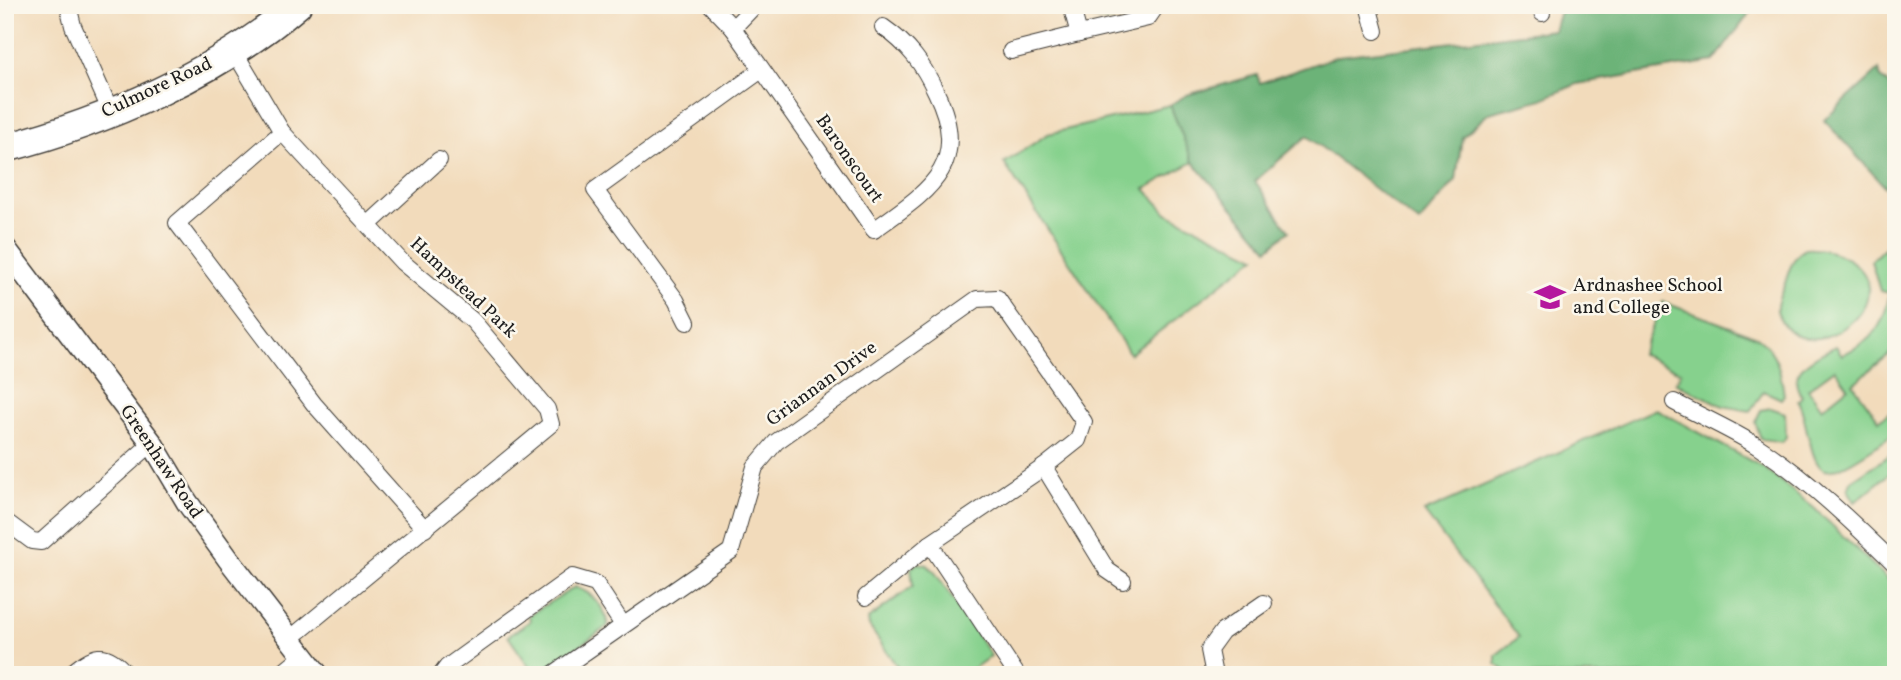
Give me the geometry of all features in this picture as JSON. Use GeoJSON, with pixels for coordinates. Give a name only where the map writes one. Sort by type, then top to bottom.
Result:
{"type":"FeatureCollection","features":[{"type":"Feature","properties":{"kind":"highway","name":"Culmore Road"},"geometry":{"type":"LineString","coordinates":[[5,148],[111,111],[234,51],[297,5]]}},
{"type":"Feature","properties":{"kind":"main road","name":"Greenhaw Road"},"geometry":{"type":"LineString","coordinates":[[5,248],[152,443],[187,502],[318,675]]}},
{"type":"Feature","properties":{"kind":"street"},"geometry":{"type":"LineString","coordinates":[[68,5],[73,26],[111,111]]}},
{"type":"Feature","properties":{"kind":"street","name":"Baronscourt"},"geometry":{"type":"LineString","coordinates":[[711,5],[733,28],[760,71],[874,230],[931,186],[945,165],[951,141],[948,117],[927,73],[907,44],[883,27]]}},
{"type":"Feature","properties":{"kind":"street"},"geometry":{"type":"LineString","coordinates":[[733,28],[755,5]]}},
{"type":"Feature","properties":{"kind":"street"},"geometry":{"type":"LineString","coordinates":[[1071,5],[1079,34]]}},
{"type":"Feature","properties":{"kind":"street"},"geometry":{"type":"LineString","coordinates":[[1011,51],[1148,18],[1157,5]]}},
{"type":"Feature","properties":{"kind":"street"},"geometry":{"type":"LineString","coordinates":[[1368,5],[1375,31]]}},
{"type":"Feature","properties":{"kind":"street","name":"Hampstead Park"},"geometry":{"type":"LineString","coordinates":[[234,51],[282,132],[402,262],[473,321],[547,409],[551,424],[425,529],[297,648],[280,675]]}},
{"type":"Feature","properties":{"kind":"street"},"geometry":{"type":"LineString","coordinates":[[687,322],[676,300],[595,190],[760,71]]}},
{"type":"Feature","properties":{"kind":"street"},"geometry":{"type":"LineString","coordinates":[[282,132],[177,223],[314,404],[425,529]]}},
{"type":"Feature","properties":{"kind":"street"},"geometry":{"type":"LineString","coordinates":[[369,225],[439,160]]}},
{"type":"Feature","properties":{"kind":"street","name":"Griannan Drive"},"geometry":{"type":"LineString","coordinates":[[552,675],[731,551],[755,467],[776,442],[977,299],[998,299],[1084,422],[1078,440],[1044,467],[930,544],[866,597]]}},
{"type":"Feature","properties":{"kind":"street"},"geometry":{"type":"LineString","coordinates":[[1674,402],[1758,446],[1853,522],[1896,565]]}},
{"type":"Feature","properties":{"kind":"street"},"geometry":{"type":"LineString","coordinates":[[5,521],[32,541],[41,542],[152,443]]}},
{"type":"Feature","properties":{"kind":"street"},"geometry":{"type":"LineString","coordinates":[[1044,467],[1107,570],[1123,581]]}},
{"type":"Feature","properties":{"kind":"street"},"geometry":{"type":"LineString","coordinates":[[930,544],[1011,672]]}},
{"type":"Feature","properties":{"kind":"street"},"geometry":{"type":"LineString","coordinates":[[441,675],[447,667],[572,577],[596,584],[623,625]]}},
{"type":"Feature","properties":{"kind":"street"},"geometry":{"type":"LineString","coordinates":[[1214,675],[1209,650],[1222,632],[1264,603]]}},
{"type":"Feature","properties":{"kind":"street"},"geometry":{"type":"LineString","coordinates":[[69,675],[90,657],[105,657],[118,663],[127,675]]}},
{"type":"Feature","properties":{"kind":"green space"},"geometry":{"type":"Polygon","coordinates":[[[1079,5],[1146,5],[1121,19],[1101,20],[1084,13],[1079,5]]]}},
{"type":"Feature","properties":{"kind":"green space"},"geometry":{"type":"Polygon","coordinates":[[[1562,5],[1755,6],[1714,61],[1577,84],[1542,99],[1489,113],[1462,137],[1456,180],[1419,223],[1307,136],[1255,181],[1289,231],[1268,249],[1193,162],[1170,105],[1187,95],[1257,75],[1260,83],[1338,56],[1554,30],[1562,5]]]}},
{"type":"Feature","properties":{"kind":"green space"},"geometry":{"type":"Polygon","coordinates":[[[1879,70],[1881,78],[1896,92],[1896,199],[1824,120],[1879,70]]]}},
{"type":"Feature","properties":{"kind":"green space"},"geometry":{"type":"Polygon","coordinates":[[[1170,105],[1193,162],[1145,189],[1167,213],[1256,257],[1130,354],[1004,163],[1048,134],[1170,105]]]}},
{"type":"Feature","properties":{"kind":"green space"},"geometry":{"type":"Polygon","coordinates":[[[1896,236],[1896,336],[1890,354],[1853,384],[1879,420],[1896,408],[1896,433],[1850,463],[1825,470],[1819,466],[1813,454],[1798,401],[1802,396],[1797,387],[1797,379],[1799,372],[1812,359],[1836,346],[1842,355],[1862,344],[1880,325],[1890,293],[1880,291],[1871,261],[1896,236]],[[1835,369],[1808,389],[1822,408],[1848,387],[1835,369]]]}},
{"type":"Feature","properties":{"kind":"green space"},"geometry":{"type":"Polygon","coordinates":[[[1806,249],[1830,252],[1852,262],[1867,280],[1868,291],[1865,304],[1849,324],[1838,332],[1813,338],[1801,337],[1790,331],[1781,321],[1777,310],[1793,262],[1806,249]]]}},
{"type":"Feature","properties":{"kind":"green space"},"geometry":{"type":"Polygon","coordinates":[[[1663,302],[1757,337],[1774,355],[1784,395],[1781,399],[1764,391],[1750,411],[1723,406],[1676,383],[1681,372],[1641,354],[1663,302]]]}},
{"type":"Feature","properties":{"kind":"green space"},"geometry":{"type":"Polygon","coordinates":[[[1771,408],[1785,413],[1786,437],[1782,442],[1761,439],[1755,422],[1761,410],[1771,408]]]}},
{"type":"Feature","properties":{"kind":"green space"},"geometry":{"type":"Polygon","coordinates":[[[1656,409],[1764,468],[1814,508],[1896,587],[1896,675],[1511,675],[1496,664],[1496,655],[1519,637],[1424,512],[1656,409]]]}},
{"type":"Feature","properties":{"kind":"green space"},"geometry":{"type":"Polygon","coordinates":[[[1896,451],[1896,468],[1855,502],[1848,490],[1851,481],[1896,451]]]}},
{"type":"Feature","properties":{"kind":"green space"},"geometry":{"type":"Polygon","coordinates":[[[918,563],[927,565],[934,571],[991,656],[964,675],[903,675],[869,626],[868,619],[913,586],[911,568],[918,563]]]}},
{"type":"Feature","properties":{"kind":"green space"},"geometry":{"type":"Polygon","coordinates":[[[575,587],[597,602],[608,626],[546,669],[530,668],[508,636],[530,621],[529,615],[575,587]]]}},
{"type":"Feature","properties":{"kind":"place","name":"Ardnashee School and College"},"geometry":{"type":"Point","coordinates":[1550,297]}}]}
